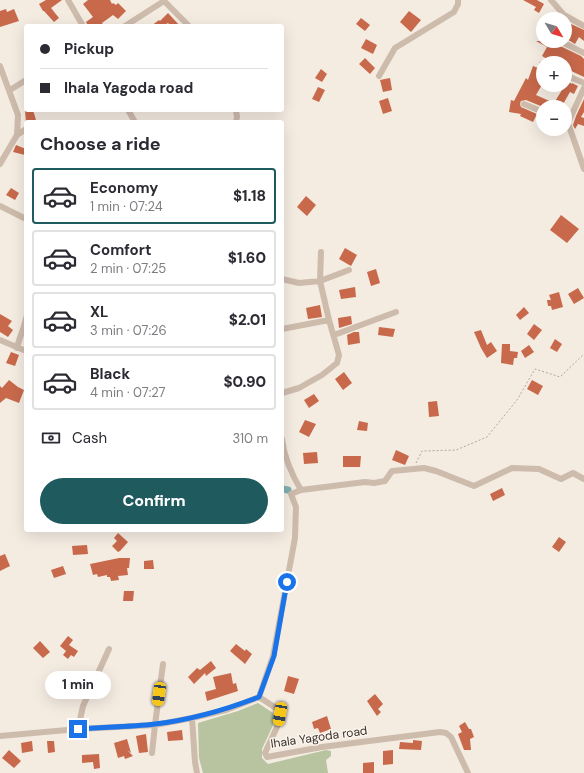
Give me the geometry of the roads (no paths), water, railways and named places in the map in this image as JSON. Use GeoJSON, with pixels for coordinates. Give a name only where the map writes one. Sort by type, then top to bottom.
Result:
{"type":"FeatureCollection","features":[{"type":"Feature","properties":{"kind":"street"},"geometry":{"type":"LineString","coordinates":[[68,0],[82,24]]}},
{"type":"Feature","properties":{"kind":"street"},"geometry":{"type":"LineString","coordinates":[[379,76],[395,48],[454,12],[458,4],[458,0]]}},
{"type":"Feature","properties":{"kind":"street"},"geometry":{"type":"LineString","coordinates":[[551,0],[564,15],[584,26]]}},
{"type":"Feature","properties":{"kind":"street"},"geometry":{"type":"LineString","coordinates":[[128,24],[163,1],[187,24]]}},
{"type":"Feature","properties":{"kind":"street"},"geometry":{"type":"LineString","coordinates":[[572,47],[584,53]]}},
{"type":"Feature","properties":{"kind":"street"},"geometry":{"type":"LineString","coordinates":[[0,66],[18,115],[17,135]]}},
{"type":"Feature","properties":{"kind":"street"},"geometry":{"type":"LineString","coordinates":[[572,78],[584,84]]}},
{"type":"Feature","properties":{"kind":"street"},"geometry":{"type":"LineString","coordinates":[[0,84],[8,87],[24,81]]}},
{"type":"Feature","properties":{"kind":"street"},"geometry":{"type":"LineString","coordinates":[[572,112],[584,88]]}},
{"type":"Feature","properties":{"kind":"street"},"geometry":{"type":"LineString","coordinates":[[524,104],[536,109]]}},
{"type":"Feature","properties":{"kind":"street"},"geometry":{"type":"LineString","coordinates":[[0,164],[17,135],[24,130]]}},
{"type":"Feature","properties":{"kind":"street"},"geometry":{"type":"LineString","coordinates":[[572,136],[584,169]]}},
{"type":"Feature","properties":{"kind":"street"},"geometry":{"type":"LineString","coordinates":[[0,206],[24,218]]}},
{"type":"Feature","properties":{"kind":"street"},"geometry":{"type":"LineString","coordinates":[[284,392],[305,385],[338,363],[339,355],[320,281],[321,252]]}},
{"type":"Feature","properties":{"kind":"street"},"geometry":{"type":"LineString","coordinates":[[284,279],[299,283],[320,281],[349,270]]}},
{"type":"Feature","properties":{"kind":"street"},"geometry":{"type":"LineString","coordinates":[[334,335],[396,312]]}},
{"type":"Feature","properties":{"kind":"street"},"geometry":{"type":"LineString","coordinates":[[284,329],[329,320]]}},
{"type":"Feature","properties":{"kind":"street"},"geometry":{"type":"LineString","coordinates":[[17,348],[19,338],[24,329]]}},
{"type":"Feature","properties":{"kind":"street"},"geometry":{"type":"LineString","coordinates":[[0,340],[24,350]]}},
{"type":"Feature","properties":{"kind":"street"},"geometry":{"type":"LineString","coordinates":[[284,449],[295,479],[301,490]]}},
{"type":"Feature","properties":{"kind":"street"},"geometry":{"type":"LineString","coordinates":[[0,736],[154,724],[192,718],[226,710],[259,697],[274,656],[295,538],[296,507],[291,494],[301,490],[385,481],[392,471],[424,468],[436,471],[474,486],[512,468],[539,469],[561,479],[573,473],[584,479]]}},
{"type":"Feature","properties":{"kind":"street"},"geometry":{"type":"LineString","coordinates":[[78,729],[83,706],[109,649]]}},
{"type":"Feature","properties":{"kind":"street"},"geometry":{"type":"LineString","coordinates":[[152,753],[154,724],[163,664]]}},
{"type":"Feature","properties":{"kind":"street","name":"Ihala Yagoda road"},"geometry":{"type":"LineString","coordinates":[[259,697],[276,708],[280,714],[277,728],[265,753],[267,757],[322,747],[440,732],[446,733],[451,737],[468,773]]}},
{"type":"Feature","properties":{"kind":"street"},"geometry":{"type":"LineString","coordinates":[[192,718],[197,773]]}},
{"type":"Feature","properties":{"kind":"waterway"},"geometry":{"type":"LineString","coordinates":[[284,489],[288,490]]}}]}
